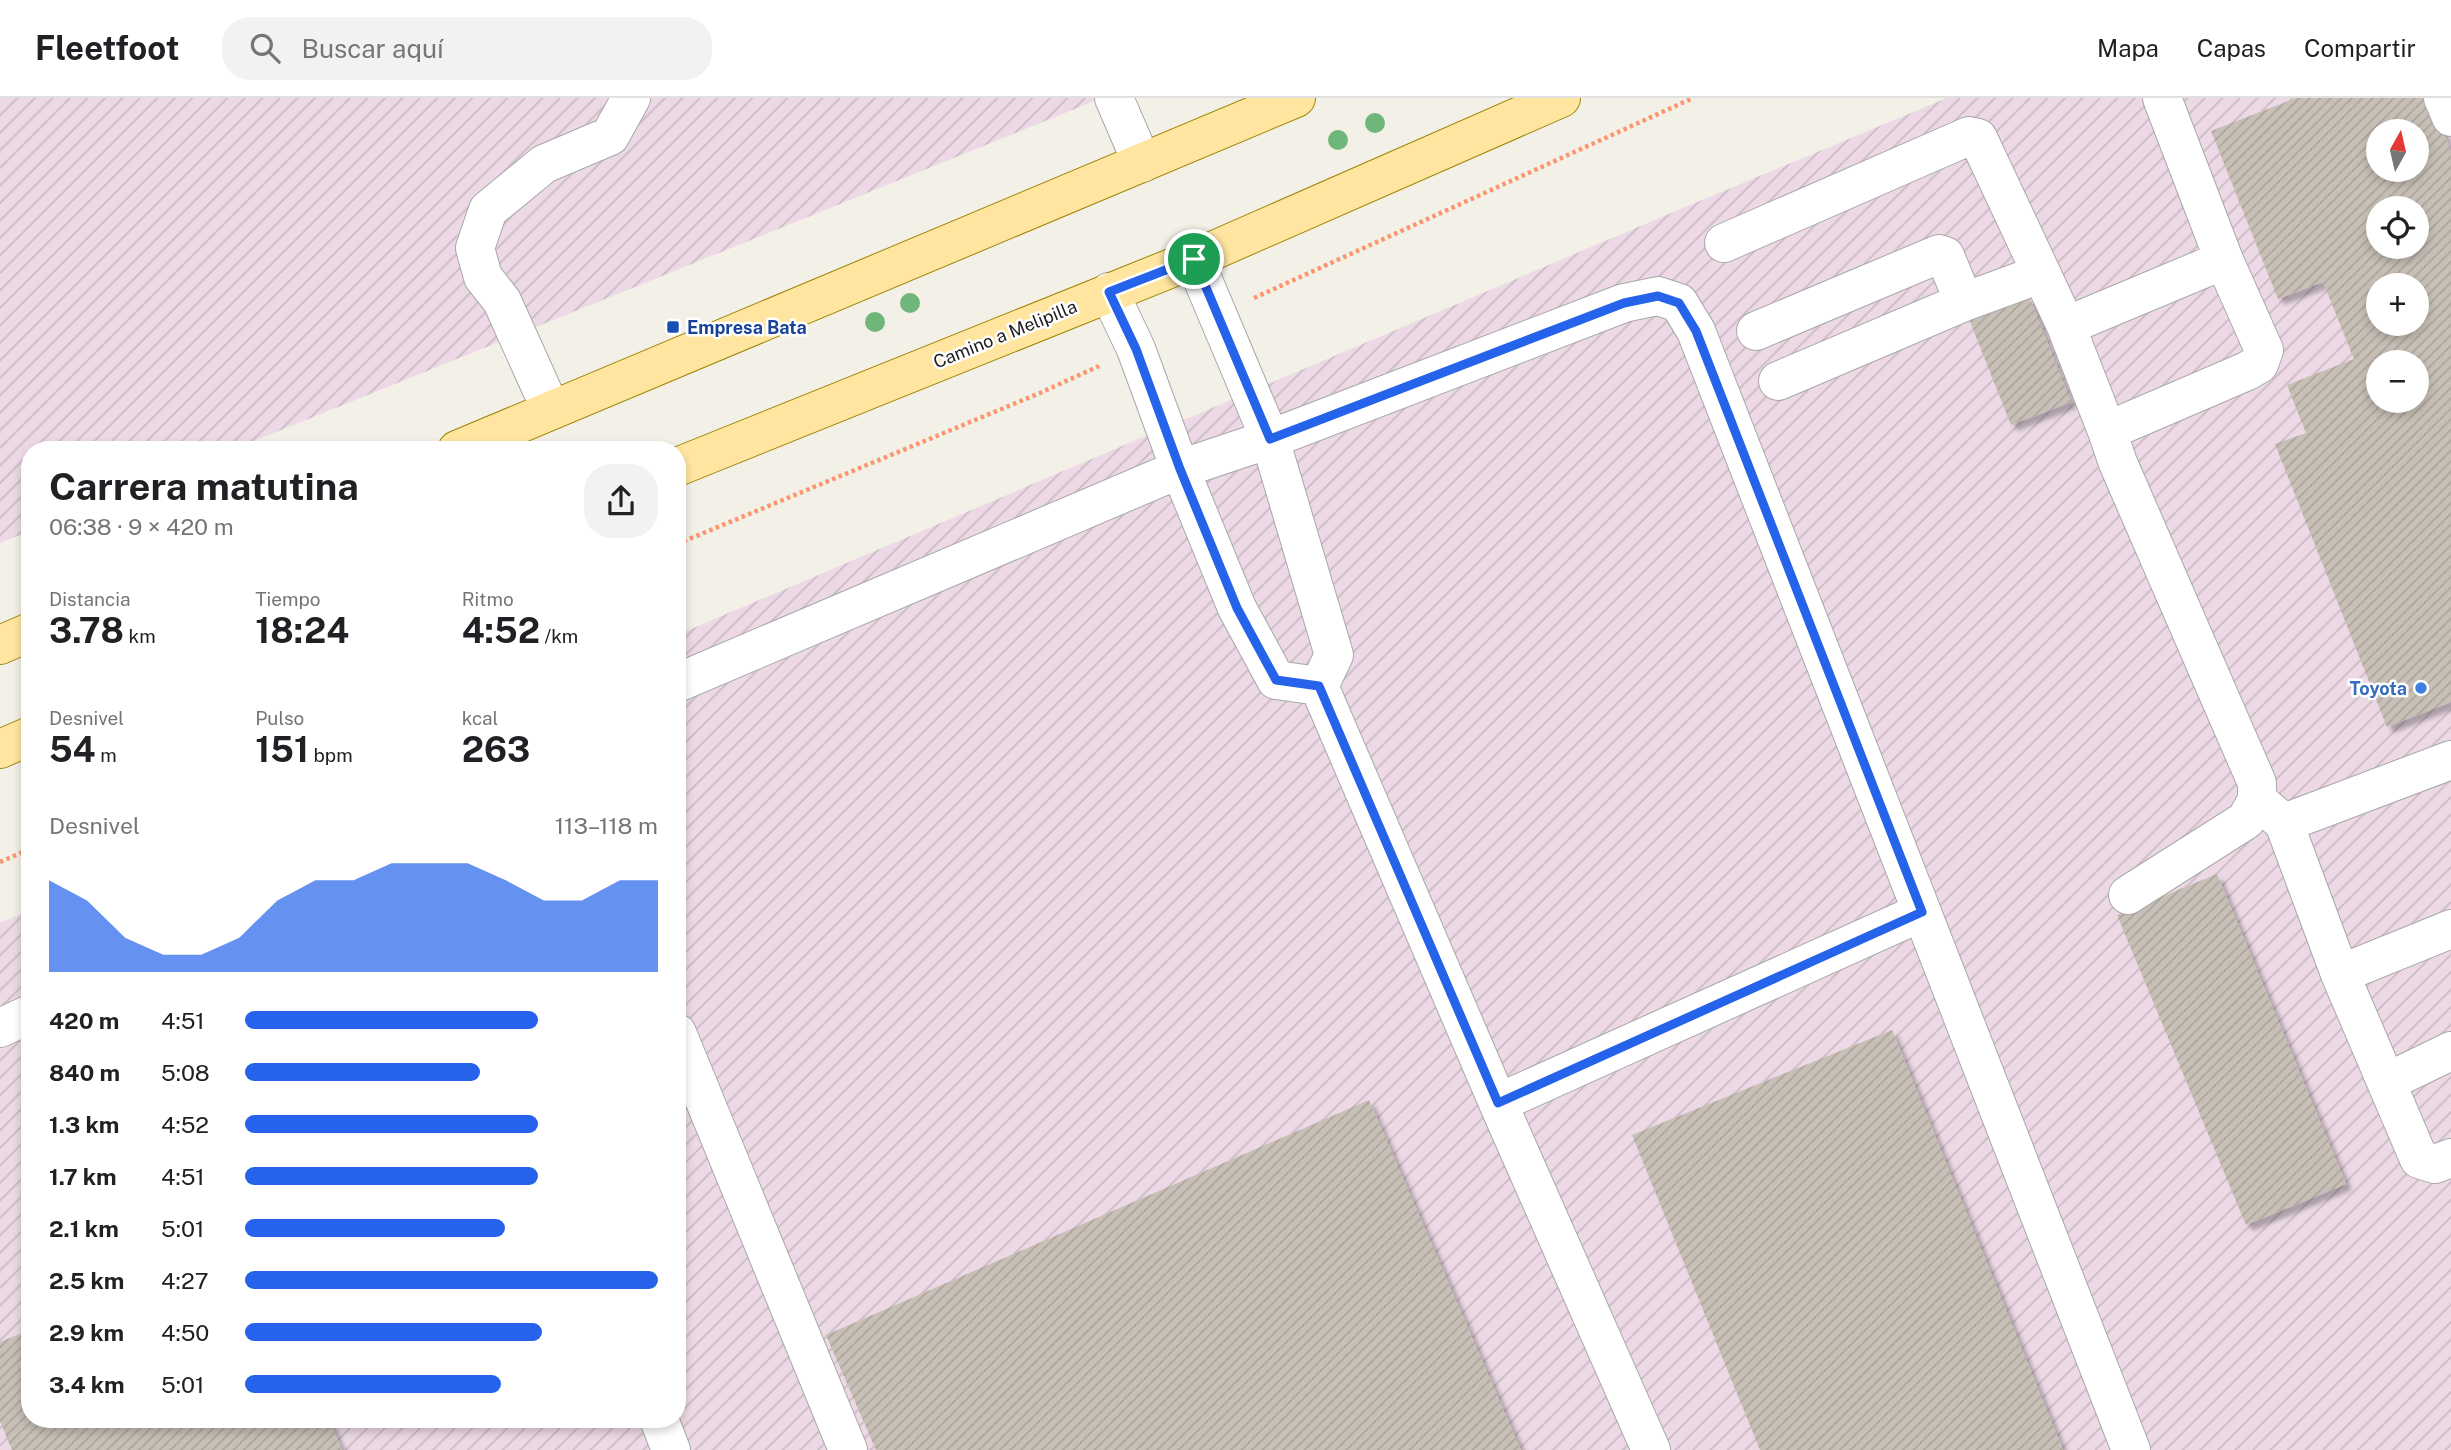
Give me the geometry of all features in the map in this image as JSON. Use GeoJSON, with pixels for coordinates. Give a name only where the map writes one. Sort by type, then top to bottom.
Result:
{"type":"FeatureCollection","features":[{"type":"Feature","properties":{"kind":"main road"},"geometry":{"type":"LineString","coordinates":[[478,441],[1296,98]]}},
{"type":"Feature","properties":{"kind":"main road","name":"Camino a Melipilla"},"geometry":{"type":"LineString","coordinates":[[686,463],[1194,259],[1562,98]]}},
{"type":"Feature","properties":{"kind":"main road"},"geometry":{"type":"LineString","coordinates":[[0,645],[21,636]]}},
{"type":"Feature","properties":{"kind":"lane"},"geometry":{"type":"LineString","coordinates":[[551,410],[502,301],[483,277],[475,248],[488,210],[544,164],[610,135],[631,98]]}},
{"type":"Feature","properties":{"kind":"lane"},"geometry":{"type":"LineString","coordinates":[[1114,98],[1142,163]]}},
{"type":"Feature","properties":{"kind":"lane"},"geometry":{"type":"LineString","coordinates":[[2108,431],[2259,364],[2264,350],[2224,260],[2162,98]]}},
{"type":"Feature","properties":{"kind":"lane"},"geometry":{"type":"LineString","coordinates":[[2442,98],[2451,117]]}},
{"type":"Feature","properties":{"kind":"lane"},"geometry":{"type":"LineString","coordinates":[[1724,243],[1969,136],[1978,138],[2066,326],[2118,463],[2271,811],[2419,1159],[2435,1164],[2451,1158]]}},
{"type":"Feature","properties":{"kind":"lane"},"geometry":{"type":"LineString","coordinates":[[1756,331],[1939,254],[1945,256],[1964,302]]}},
{"type":"Feature","properties":{"kind":"lane"},"geometry":{"type":"LineString","coordinates":[[1194,259],[1270,439],[1321,604],[1334,655],[1319,686],[1651,1450]]}},
{"type":"Feature","properties":{"kind":"lane"},"geometry":{"type":"LineString","coordinates":[[2066,326],[2224,260]]}},
{"type":"Feature","properties":{"kind":"lane"},"geometry":{"type":"LineString","coordinates":[[1778,381],[1964,302],[2040,274]]}},
{"type":"Feature","properties":{"kind":"lane"},"geometry":{"type":"LineString","coordinates":[[1109,292],[1136,349],[1180,469],[1237,608],[1276,680],[1319,686]]}},
{"type":"Feature","properties":{"kind":"lane"},"geometry":{"type":"LineString","coordinates":[[686,679],[1180,469],[1270,439],[1624,303],[1658,296],[1679,303],[1696,331],[2131,1450]]}},
{"type":"Feature","properties":{"kind":"lane"},"geometry":{"type":"LineString","coordinates":[[2128,895],[2246,820],[2451,760]]}},
{"type":"Feature","properties":{"kind":"lane"},"geometry":{"type":"LineString","coordinates":[[1498,1103],[1922,912]]}},
{"type":"Feature","properties":{"kind":"lane"},"geometry":{"type":"LineString","coordinates":[[2340,974],[2451,929]]}},
{"type":"Feature","properties":{"kind":"lane"},"geometry":{"type":"LineString","coordinates":[[0,1028],[21,1018]]}},
{"type":"Feature","properties":{"kind":"lane"},"geometry":{"type":"LineString","coordinates":[[2386,1082],[2451,1051]]}},
{"type":"Feature","properties":{"kind":"lane"},"geometry":{"type":"LineString","coordinates":[[686,1055],[848,1450]]}},
{"type":"Feature","properties":{"kind":"lane"},"geometry":{"type":"LineString","coordinates":[[662,1428],[671,1450]]}},
{"type":"Feature","properties":{"kind":"path"},"geometry":{"type":"LineString","coordinates":[[0,862],[21,853]]}},
{"type":"Feature","properties":{"kind":"shaded area"},"geometry":{"type":"Polygon","coordinates":[[[0,98],[1102,98],[254,441],[21,441],[21,535],[0,543],[0,98]]]}},
{"type":"Feature","properties":{"kind":"shaded area"},"geometry":{"type":"Polygon","coordinates":[[[1947,98],[2451,98],[2451,1450],[0,1450],[0,923],[21,914],[21,1428],[686,1428],[686,631],[1947,98]]]}},
{"type":"Feature","properties":{"kind":"building"},"geometry":{"type":"Polygon","coordinates":[[[2296,98],[2430,98],[2451,151],[2451,702],[2387,727],[2275,444],[2306,433],[2287,385],[2354,359],[2323,282],[2278,299],[2211,131],[2296,98]]]}},
{"type":"Feature","properties":{"kind":"building"},"geometry":{"type":"Polygon","coordinates":[[[2029,296],[2071,402],[2011,425],[1969,319],[2029,296]]]}},
{"type":"Feature","properties":{"kind":"building"},"geometry":{"type":"Polygon","coordinates":[[[2217,874],[2346,1184],[2246,1225],[2117,915],[2217,874]]]}},
{"type":"Feature","properties":{"kind":"building"},"geometry":{"type":"Polygon","coordinates":[[[1892,1030],[2063,1450],[1760,1450],[1632,1135],[1892,1030]]]}},
{"type":"Feature","properties":{"kind":"building"},"geometry":{"type":"Polygon","coordinates":[[[1369,1100],[1521,1450],[876,1450],[826,1335],[1369,1100]]]}},
{"type":"Feature","properties":{"kind":"building"},"geometry":{"type":"Polygon","coordinates":[[[21,1334],[21,1428],[333,1428],[342,1450],[12,1450],[0,1421],[0,1342],[21,1334]]]}},
{"type":"Feature","properties":{"kind":"place","name":"Empresa Bata"},"geometry":{"type":"Point","coordinates":[673,327]}},
{"type":"Feature","properties":{"kind":"place","name":"Toyota"},"geometry":{"type":"Point","coordinates":[2421,688]}},
{"type":"Feature","properties":{"kind":"route"},"geometry":{"type":"LineString","coordinates":[[1194,259],[1270,439],[1624,303],[1658,296],[1679,303],[1696,331],[1922,912],[1498,1103],[1319,686],[1276,680],[1237,608],[1180,469],[1136,349],[1109,292],[1194,259]]}}]}
